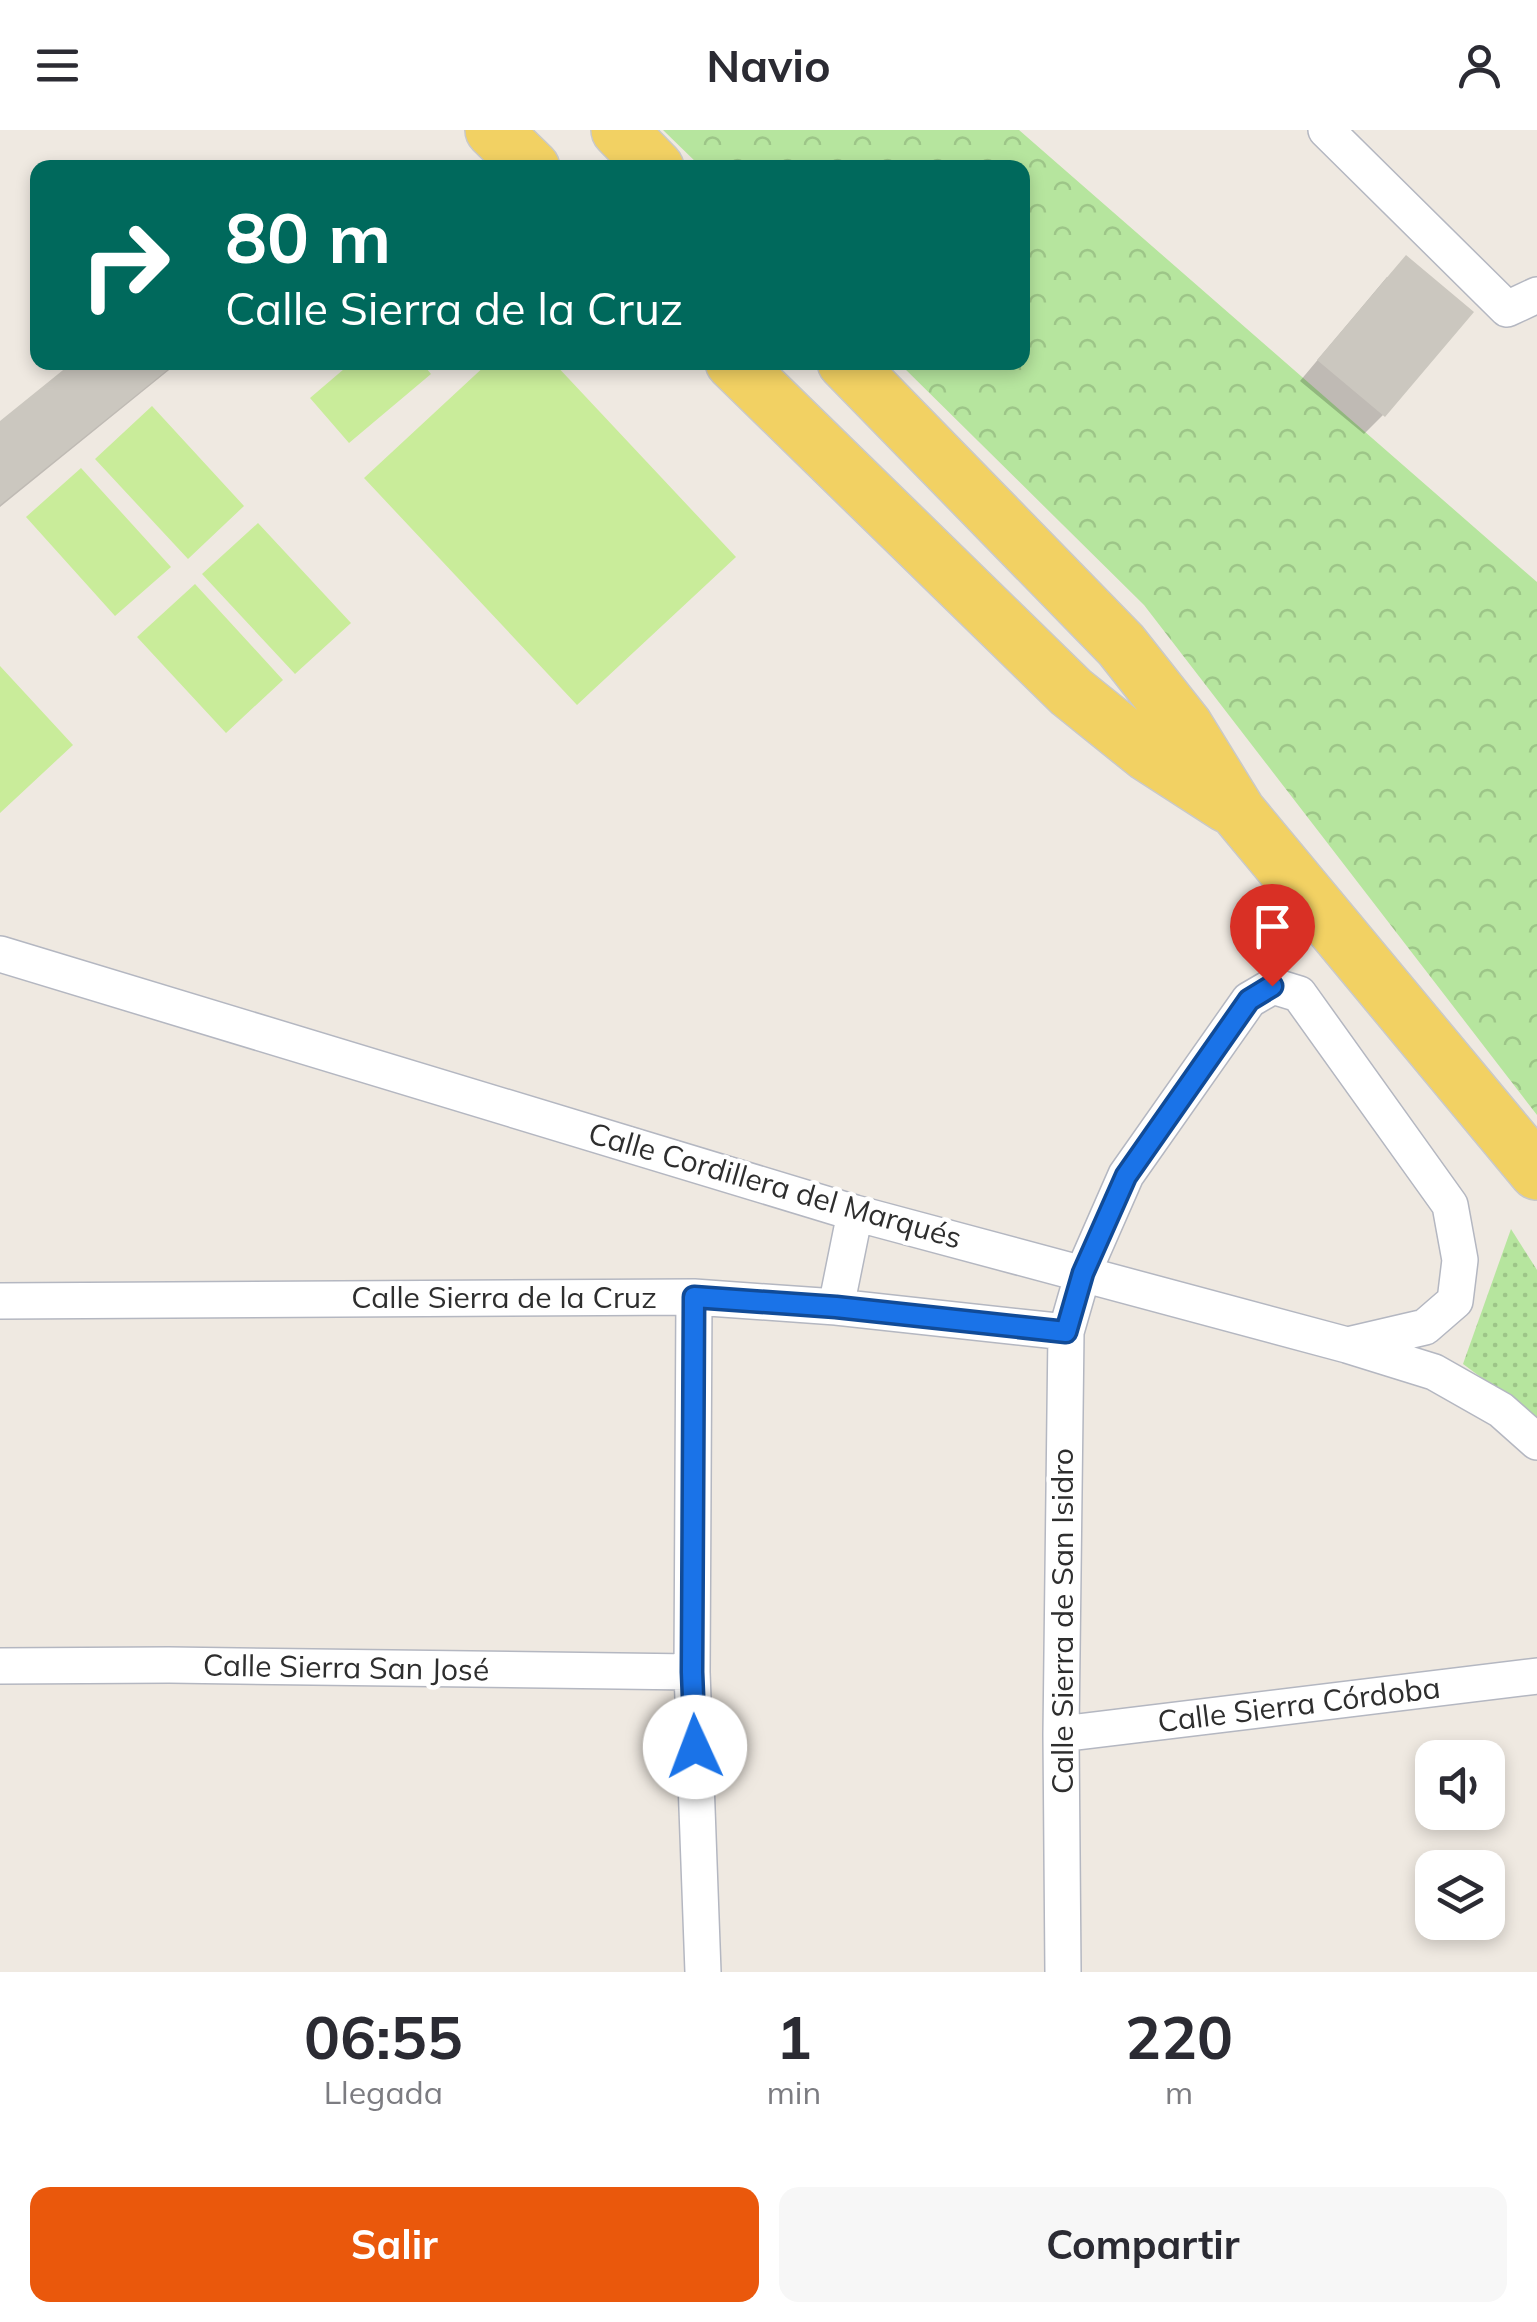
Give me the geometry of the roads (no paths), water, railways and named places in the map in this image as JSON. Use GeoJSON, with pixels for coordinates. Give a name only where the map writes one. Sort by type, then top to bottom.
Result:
{"type":"FeatureCollection","features":[{"type":"Feature","properties":{"kind":"main road"},"geometry":{"type":"LineString","coordinates":[[493,130],[524,160]]}},
{"type":"Feature","properties":{"kind":"main road"},"geometry":{"type":"LineString","coordinates":[[619,130],[648,160]]}},
{"type":"Feature","properties":{"kind":"main road"},"geometry":{"type":"LineString","coordinates":[[741,370],[1071,692],[1148,754],[1238,812]]}},
{"type":"Feature","properties":{"kind":"main road"},"geometry":{"type":"LineString","coordinates":[[852,370],[1121,645],[1185,726],[1238,812],[1537,1172]]}},
{"type":"Feature","properties":{"kind":"street"},"geometry":{"type":"LineString","coordinates":[[1326,130],[1508,310],[1537,295]]}},
{"type":"Feature","properties":{"kind":"street","name":"Calle Cordillera del Marqués"},"geometry":{"type":"LineString","coordinates":[[0,954],[856,1213],[1347,1344],[1434,1372],[1500,1410],[1537,1442]]}},
{"type":"Feature","properties":{"kind":"street","name":"Calle Sierra de San Isidro"},"geometry":{"type":"LineString","coordinates":[[1063,1972],[1066,1332],[1083,1273],[1126,1176],[1249,1000],[1272,986],[1298,994],[1450,1205],[1460,1260],[1455,1301],[1425,1327],[1347,1344]]}},
{"type":"Feature","properties":{"kind":"street"},"geometry":{"type":"LineString","coordinates":[[836,1307],[856,1213]]}},
{"type":"Feature","properties":{"kind":"street"},"geometry":{"type":"LineString","coordinates":[[694,1297],[692,1672],[703,1972]]}},
{"type":"Feature","properties":{"kind":"street","name":"Calle Sierra de la Cruz"},"geometry":{"type":"LineString","coordinates":[[0,1302],[694,1297],[836,1307],[1066,1332]]}},
{"type":"Feature","properties":{"kind":"street","name":"Calle Sierra San José"},"geometry":{"type":"LineString","coordinates":[[0,1666],[692,1672]]}},
{"type":"Feature","properties":{"kind":"street","name":"Calle Sierra Córdoba"},"geometry":{"type":"LineString","coordinates":[[1062,1734],[1537,1676]]}}]}
